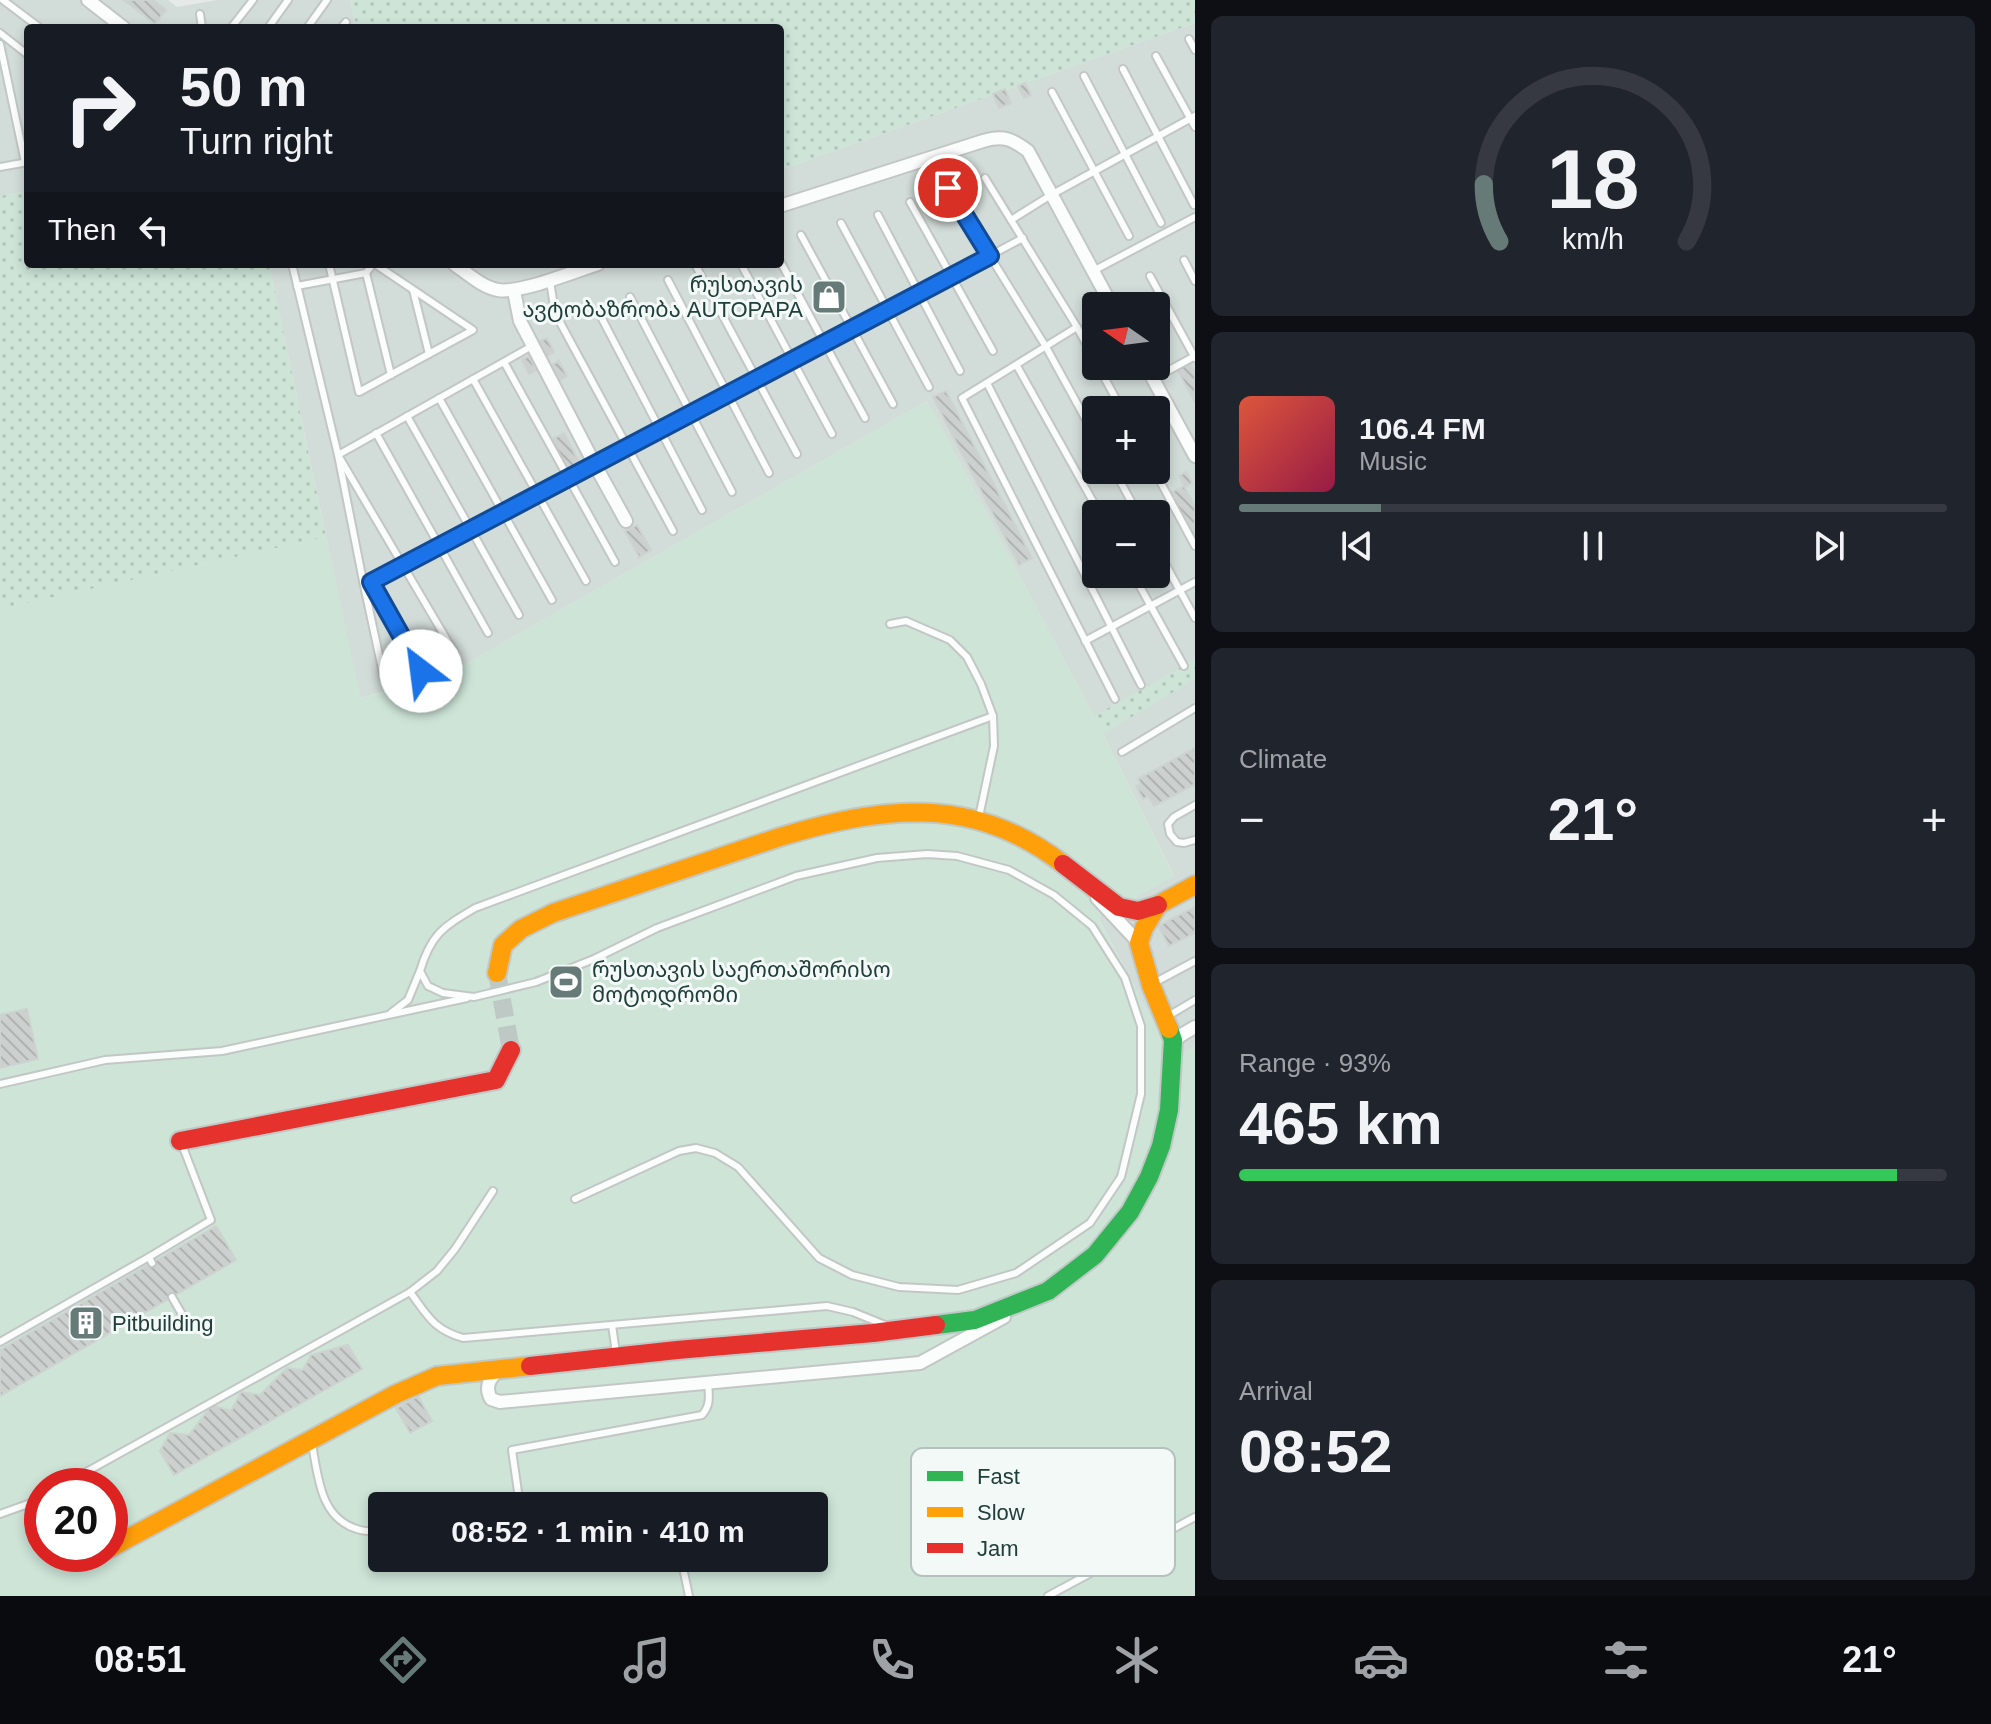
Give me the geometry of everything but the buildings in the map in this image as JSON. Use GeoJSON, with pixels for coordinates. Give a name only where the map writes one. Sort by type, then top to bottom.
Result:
{"type":"FeatureCollection","features":[{"type":"Feature","properties":{"kind":"street"},"geometry":{"type":"LineString","coordinates":[[88,0],[119,24]]}},
{"type":"Feature","properties":{"kind":"street"},"geometry":{"type":"LineString","coordinates":[[784,205],[996,137],[1006,138],[1028,151],[1104,292]]}},
{"type":"Feature","properties":{"kind":"street"},"geometry":{"type":"LineString","coordinates":[[460,268],[496,290],[514,291],[585,268]]}},
{"type":"Feature","properties":{"kind":"street"},"geometry":{"type":"LineString","coordinates":[[514,291],[520,321],[532,346],[626,521]]}},
{"type":"Feature","properties":{"kind":"street"},"geometry":{"type":"LineString","coordinates":[[1154,380],[1195,456]]}},
{"type":"Feature","properties":{"kind":"street"},"geometry":{"type":"LineString","coordinates":[[497,973],[503,945],[521,929],[553,913],[780,837],[863,816],[913,811],[979,820],[1040,846],[1090,886],[1130,912],[1158,905],[1195,885]]}},
{"type":"Feature","properties":{"kind":"street"},"geometry":{"type":"LineString","coordinates":[[501,1369],[489,1381],[487,1391],[491,1399],[500,1402],[920,1363],[1024,1306],[1095,1255],[1130,1212],[1161,1146],[1169,1110],[1173,1040],[1151,985],[1139,943],[1090,886]]}},
{"type":"Feature","properties":{"kind":"street"},"geometry":{"type":"LineString","coordinates":[[1139,943],[1158,905]]}},
{"type":"Feature","properties":{"kind":"street"},"geometry":{"type":"LineString","coordinates":[[1173,1040],[1195,1027]]}},
{"type":"Feature","properties":{"kind":"street"},"geometry":{"type":"LineString","coordinates":[[180,1141],[496,1080],[511,1050]]}},
{"type":"Feature","properties":{"kind":"street"},"geometry":{"type":"LineString","coordinates":[[128,1538],[396,1394],[437,1376],[975,1320],[1048,1291]]}},
{"type":"Feature","properties":{"kind":"lane"},"geometry":{"type":"LineString","coordinates":[[3,0],[35,24]]}},
{"type":"Feature","properties":{"kind":"lane"},"geometry":{"type":"LineString","coordinates":[[234,24],[253,0]]}},
{"type":"Feature","properties":{"kind":"lane"},"geometry":{"type":"LineString","coordinates":[[271,24],[288,0]]}},
{"type":"Feature","properties":{"kind":"lane"},"geometry":{"type":"LineString","coordinates":[[310,24],[327,0]]}},
{"type":"Feature","properties":{"kind":"lane"},"geometry":{"type":"LineString","coordinates":[[200,14],[201,24]]}},
{"type":"Feature","properties":{"kind":"lane"},"geometry":{"type":"LineString","coordinates":[[0,33],[24,52]]}},
{"type":"Feature","properties":{"kind":"lane"},"geometry":{"type":"LineString","coordinates":[[1189,39],[1195,50]]}},
{"type":"Feature","properties":{"kind":"lane"},"geometry":{"type":"LineString","coordinates":[[0,44],[24,153]]}},
{"type":"Feature","properties":{"kind":"lane"},"geometry":{"type":"LineString","coordinates":[[1156,56],[1193,118],[1195,127]]}},
{"type":"Feature","properties":{"kind":"lane"},"geometry":{"type":"LineString","coordinates":[[1123,69],[1194,205]]}},
{"type":"Feature","properties":{"kind":"lane"},"geometry":{"type":"LineString","coordinates":[[1084,76],[1161,223]]}},
{"type":"Feature","properties":{"kind":"lane"},"geometry":{"type":"LineString","coordinates":[[1052,92],[1129,236]]}},
{"type":"Feature","properties":{"kind":"lane"},"geometry":{"type":"LineString","coordinates":[[1011,220],[1193,118]]}},
{"type":"Feature","properties":{"kind":"lane"},"geometry":{"type":"LineString","coordinates":[[0,167],[24,162]]}},
{"type":"Feature","properties":{"kind":"lane"},"geometry":{"type":"LineString","coordinates":[[985,178],[1082,336]]}},
{"type":"Feature","properties":{"kind":"lane"},"geometry":{"type":"LineString","coordinates":[[948,188],[1046,347],[1082,413]]}},
{"type":"Feature","properties":{"kind":"lane"},"geometry":{"type":"LineString","coordinates":[[910,202],[993,351]]}},
{"type":"Feature","properties":{"kind":"lane"},"geometry":{"type":"LineString","coordinates":[[878,215],[960,371]]}},
{"type":"Feature","properties":{"kind":"lane"},"geometry":{"type":"LineString","coordinates":[[1093,271],[1195,217]]}},
{"type":"Feature","properties":{"kind":"lane"},"geometry":{"type":"LineString","coordinates":[[841,223],[929,387]]}},
{"type":"Feature","properties":{"kind":"lane"},"geometry":{"type":"LineString","coordinates":[[801,235],[893,404]]}},
{"type":"Feature","properties":{"kind":"lane"},"geometry":{"type":"LineString","coordinates":[[367,582],[440,547],[1023,238]]}},
{"type":"Feature","properties":{"kind":"lane"},"geometry":{"type":"LineString","coordinates":[[1184,260],[1195,281]]}},
{"type":"Feature","properties":{"kind":"lane"},"geometry":{"type":"LineString","coordinates":[[293,268],[367,582],[384,678]]}},
{"type":"Feature","properties":{"kind":"lane"},"geometry":{"type":"LineString","coordinates":[[330,268],[359,392],[473,330],[382,268]]}},
{"type":"Feature","properties":{"kind":"lane"},"geometry":{"type":"LineString","coordinates":[[297,286],[366,273],[374,268]]}},
{"type":"Feature","properties":{"kind":"lane"},"geometry":{"type":"LineString","coordinates":[[697,268],[797,454]]}},
{"type":"Feature","properties":{"kind":"lane"},"geometry":{"type":"LineString","coordinates":[[743,268],[832,434]]}},
{"type":"Feature","properties":{"kind":"lane"},"geometry":{"type":"LineString","coordinates":[[784,268],[865,418]]}},
{"type":"Feature","properties":{"kind":"lane"},"geometry":{"type":"LineString","coordinates":[[366,273],[391,375]]}},
{"type":"Feature","properties":{"kind":"lane"},"geometry":{"type":"LineString","coordinates":[[1150,276],[1195,357],[1170,370]]}},
{"type":"Feature","properties":{"kind":"lane"},"geometry":{"type":"LineString","coordinates":[[550,279],[555,313],[673,531]]}},
{"type":"Feature","properties":{"kind":"lane"},"geometry":{"type":"LineString","coordinates":[[668,280],[769,473]]}},
{"type":"Feature","properties":{"kind":"lane"},"geometry":{"type":"LineString","coordinates":[[413,290],[429,354]]}},
{"type":"Feature","properties":{"kind":"lane"},"geometry":{"type":"LineString","coordinates":[[630,297],[732,492]]}},
{"type":"Feature","properties":{"kind":"lane"},"geometry":{"type":"LineString","coordinates":[[599,313],[702,510]]}},
{"type":"Feature","properties":{"kind":"lane"},"geometry":{"type":"LineString","coordinates":[[1077,327],[962,398],[1115,699]]}},
{"type":"Feature","properties":{"kind":"lane"},"geometry":{"type":"LineString","coordinates":[[338,455],[532,346]]}},
{"type":"Feature","properties":{"kind":"lane"},"geometry":{"type":"LineString","coordinates":[[504,362],[615,562]]}},
{"type":"Feature","properties":{"kind":"lane"},"geometry":{"type":"LineString","coordinates":[[1017,366],[1092,500]]}},
{"type":"Feature","properties":{"kind":"lane"},"geometry":{"type":"LineString","coordinates":[[473,379],[586,581]]}},
{"type":"Feature","properties":{"kind":"lane"},"geometry":{"type":"LineString","coordinates":[[987,383],[1141,685]]}},
{"type":"Feature","properties":{"kind":"lane"},"geometry":{"type":"LineString","coordinates":[[439,398],[552,600]]}},
{"type":"Feature","properties":{"kind":"lane"},"geometry":{"type":"LineString","coordinates":[[407,416],[519,615]]}},
{"type":"Feature","properties":{"kind":"lane"},"geometry":{"type":"LineString","coordinates":[[376,433],[488,633]]}},
{"type":"Feature","properties":{"kind":"lane"},"geometry":{"type":"LineString","coordinates":[[338,455],[454,652]]}},
{"type":"Feature","properties":{"kind":"lane"},"geometry":{"type":"LineString","coordinates":[[1162,484],[1195,546]]}},
{"type":"Feature","properties":{"kind":"lane"},"geometry":{"type":"LineString","coordinates":[[1170,572],[1195,618]]}},
{"type":"Feature","properties":{"kind":"lane"},"geometry":{"type":"LineString","coordinates":[[367,582],[421,671]]}},
{"type":"Feature","properties":{"kind":"lane"},"geometry":{"type":"LineString","coordinates":[[1085,641],[1195,582]]}},
{"type":"Feature","properties":{"kind":"lane"},"geometry":{"type":"LineString","coordinates":[[1141,588],[1184,666]]}},
{"type":"Feature","properties":{"kind":"lane"},"geometry":{"type":"LineString","coordinates":[[890,624],[906,621],[950,640],[967,657],[981,684],[993,716],[994,746],[979,820]]}},
{"type":"Feature","properties":{"kind":"lane"},"geometry":{"type":"LineString","coordinates":[[1122,752],[1195,708]]}},
{"type":"Feature","properties":{"kind":"lane"},"geometry":{"type":"LineString","coordinates":[[390,1014],[408,1000],[426,949],[444,927],[475,908],[993,716]]}},
{"type":"Feature","properties":{"kind":"lane"},"geometry":{"type":"LineString","coordinates":[[1195,805],[1168,824],[1170,834],[1177,842],[1195,840]]}},
{"type":"Feature","properties":{"kind":"lane"},"geometry":{"type":"LineString","coordinates":[[0,1084],[105,1060],[222,1051],[536,982],[594,959],[657,928],[796,876],[877,858],[927,854],[957,856],[1009,870],[1054,895],[1092,926],[1125,978],[1141,1026],[1141,1094],[1121,1177],[1090,1223],[1016,1273],[958,1290],[899,1287],[852,1275],[819,1258],[738,1167],[715,1153],[696,1148],[679,1151],[575,1199]]}},
{"type":"Feature","properties":{"kind":"lane"},"geometry":{"type":"LineString","coordinates":[[1151,985],[1195,961]]}},
{"type":"Feature","properties":{"kind":"lane"},"geometry":{"type":"LineString","coordinates":[[420,971],[428,986],[436,990],[474,997]]}},
{"type":"Feature","properties":{"kind":"lane"},"geometry":{"type":"LineString","coordinates":[[1165,1018],[1195,1000]]}},
{"type":"Feature","properties":{"kind":"lane"},"geometry":{"type":"LineString","coordinates":[[0,1342],[150,1260],[211,1220],[180,1141]]}},
{"type":"Feature","properties":{"kind":"lane"},"geometry":{"type":"LineString","coordinates":[[93,1468],[410,1292],[437,1271],[493,1191]]}},
{"type":"Feature","properties":{"kind":"lane"},"geometry":{"type":"LineString","coordinates":[[410,1292],[433,1324],[463,1338],[827,1306],[904,1329]]}},
{"type":"Feature","properties":{"kind":"lane"},"geometry":{"type":"LineString","coordinates":[[172,1297],[187,1323]]}},
{"type":"Feature","properties":{"kind":"lane"},"geometry":{"type":"LineString","coordinates":[[612,1325],[616,1357]]}},
{"type":"Feature","properties":{"kind":"lane"},"geometry":{"type":"LineString","coordinates":[[518,1492],[512,1450],[702,1415],[709,1400],[708,1383]]}},
{"type":"Feature","properties":{"kind":"lane"},"geometry":{"type":"LineString","coordinates":[[311,1440],[322,1495],[337,1519],[357,1530],[368,1531]]}},
{"type":"Feature","properties":{"kind":"lane"},"geometry":{"type":"LineString","coordinates":[[0,1514],[24,1505]]}},
{"type":"Feature","properties":{"kind":"lane"},"geometry":{"type":"LineString","coordinates":[[1175,1528],[1195,1517]]}},
{"type":"Feature","properties":{"kind":"lane"},"geometry":{"type":"LineString","coordinates":[[684,1572],[689,1596]]}},
{"type":"Feature","properties":{"kind":"lane"},"geometry":{"type":"LineString","coordinates":[[1048,1596],[1085,1576]]}},
{"type":"Feature","properties":{"kind":"shaded area"},"geometry":{"type":"Polygon","coordinates":[[[0,0],[168,0],[177,7],[217,0],[350,0],[356,24],[24,24],[24,192],[0,196],[0,0]]]}},
{"type":"Feature","properties":{"kind":"shaded area"},"geometry":{"type":"Polygon","coordinates":[[[1195,23],[1195,1046],[1172,1058],[1098,917],[1174,876],[1094,716],[927,401],[441,678],[360,698],[270,268],[784,268],[784,169],[1195,23]]]}},
{"type":"Feature","properties":{"kind":"green space"},"geometry":{"type":"Polygon","coordinates":[[[350,0],[1195,0],[1195,23],[784,169],[784,24],[356,24],[350,0]]]}},
{"type":"Feature","properties":{"kind":"green space"},"geometry":{"type":"Polygon","coordinates":[[[24,192],[24,268],[270,268],[326,537],[0,609],[0,196],[24,192]]]}},
{"type":"Feature","properties":{"kind":"green space","name":"რუსთავის საერთაშორისო მოტოდრომი"},"geometry":{"type":"Polygon","coordinates":[[[927,401],[1094,716],[1174,877],[1098,918],[1172,1057],[1195,1046],[1195,1596],[0,1596],[0,609],[326,537],[361,698],[441,678],[927,401]]]}},
{"type":"Feature","properties":{"kind":"green space"},"geometry":{"type":"Polygon","coordinates":[[[1195,659],[1195,679],[1103,734],[1094,716],[1195,659]]]}},
{"type":"Feature","properties":{"kind":"tunnel"},"geometry":{"type":"LineString","coordinates":[[497,973],[511,1050]]}},
{"type":"Feature","properties":{"kind":"traffic: fast"},"geometry":{"type":"LineString","coordinates":[[936,1325],[975,1320],[1048,1291],[1095,1255],[1130,1212],[1161,1146],[1169,1110],[1173,1040],[1169,1029]]}},
{"type":"Feature","properties":{"kind":"traffic: slow"},"geometry":{"type":"LineString","coordinates":[[497,973],[503,945],[521,929],[553,913],[780,837],[855,818],[891,813],[961,817],[995,826],[1029,841],[1063,864]]}},
{"type":"Feature","properties":{"kind":"traffic: slow"},"geometry":{"type":"LineString","coordinates":[[1169,1029],[1151,985],[1139,943],[1158,905],[1195,885]]}},
{"type":"Feature","properties":{"kind":"traffic: slow"},"geometry":{"type":"LineString","coordinates":[[128,1538],[396,1394],[437,1376],[530,1366]]}},
{"type":"Feature","properties":{"kind":"traffic: jam"},"geometry":{"type":"LineString","coordinates":[[1063,864],[1119,907],[1138,911],[1158,905]]}},
{"type":"Feature","properties":{"kind":"traffic: jam"},"geometry":{"type":"LineString","coordinates":[[180,1141],[496,1080],[511,1050]]}},
{"type":"Feature","properties":{"kind":"traffic: jam"},"geometry":{"type":"LineString","coordinates":[[530,1366],[936,1325]]}},
{"type":"Feature","properties":{"kind":"place","name":"რუსთავის ავტობაზრობა AUTOPAPA"},"geometry":{"type":"Point","coordinates":[829,297]}},
{"type":"Feature","properties":{"kind":"place","name":"რუსთავის საერთაშორისო მოტოდრომი"},"geometry":{"type":"Point","coordinates":[566,982]}},
{"type":"Feature","properties":{"kind":"place","name":"Pitbuilding"},"geometry":{"type":"Point","coordinates":[86,1323]}},
{"type":"Feature","properties":{"kind":"route"},"geometry":{"type":"LineString","coordinates":[[421,671],[371,582],[990,256],[948,188]]}}]}
